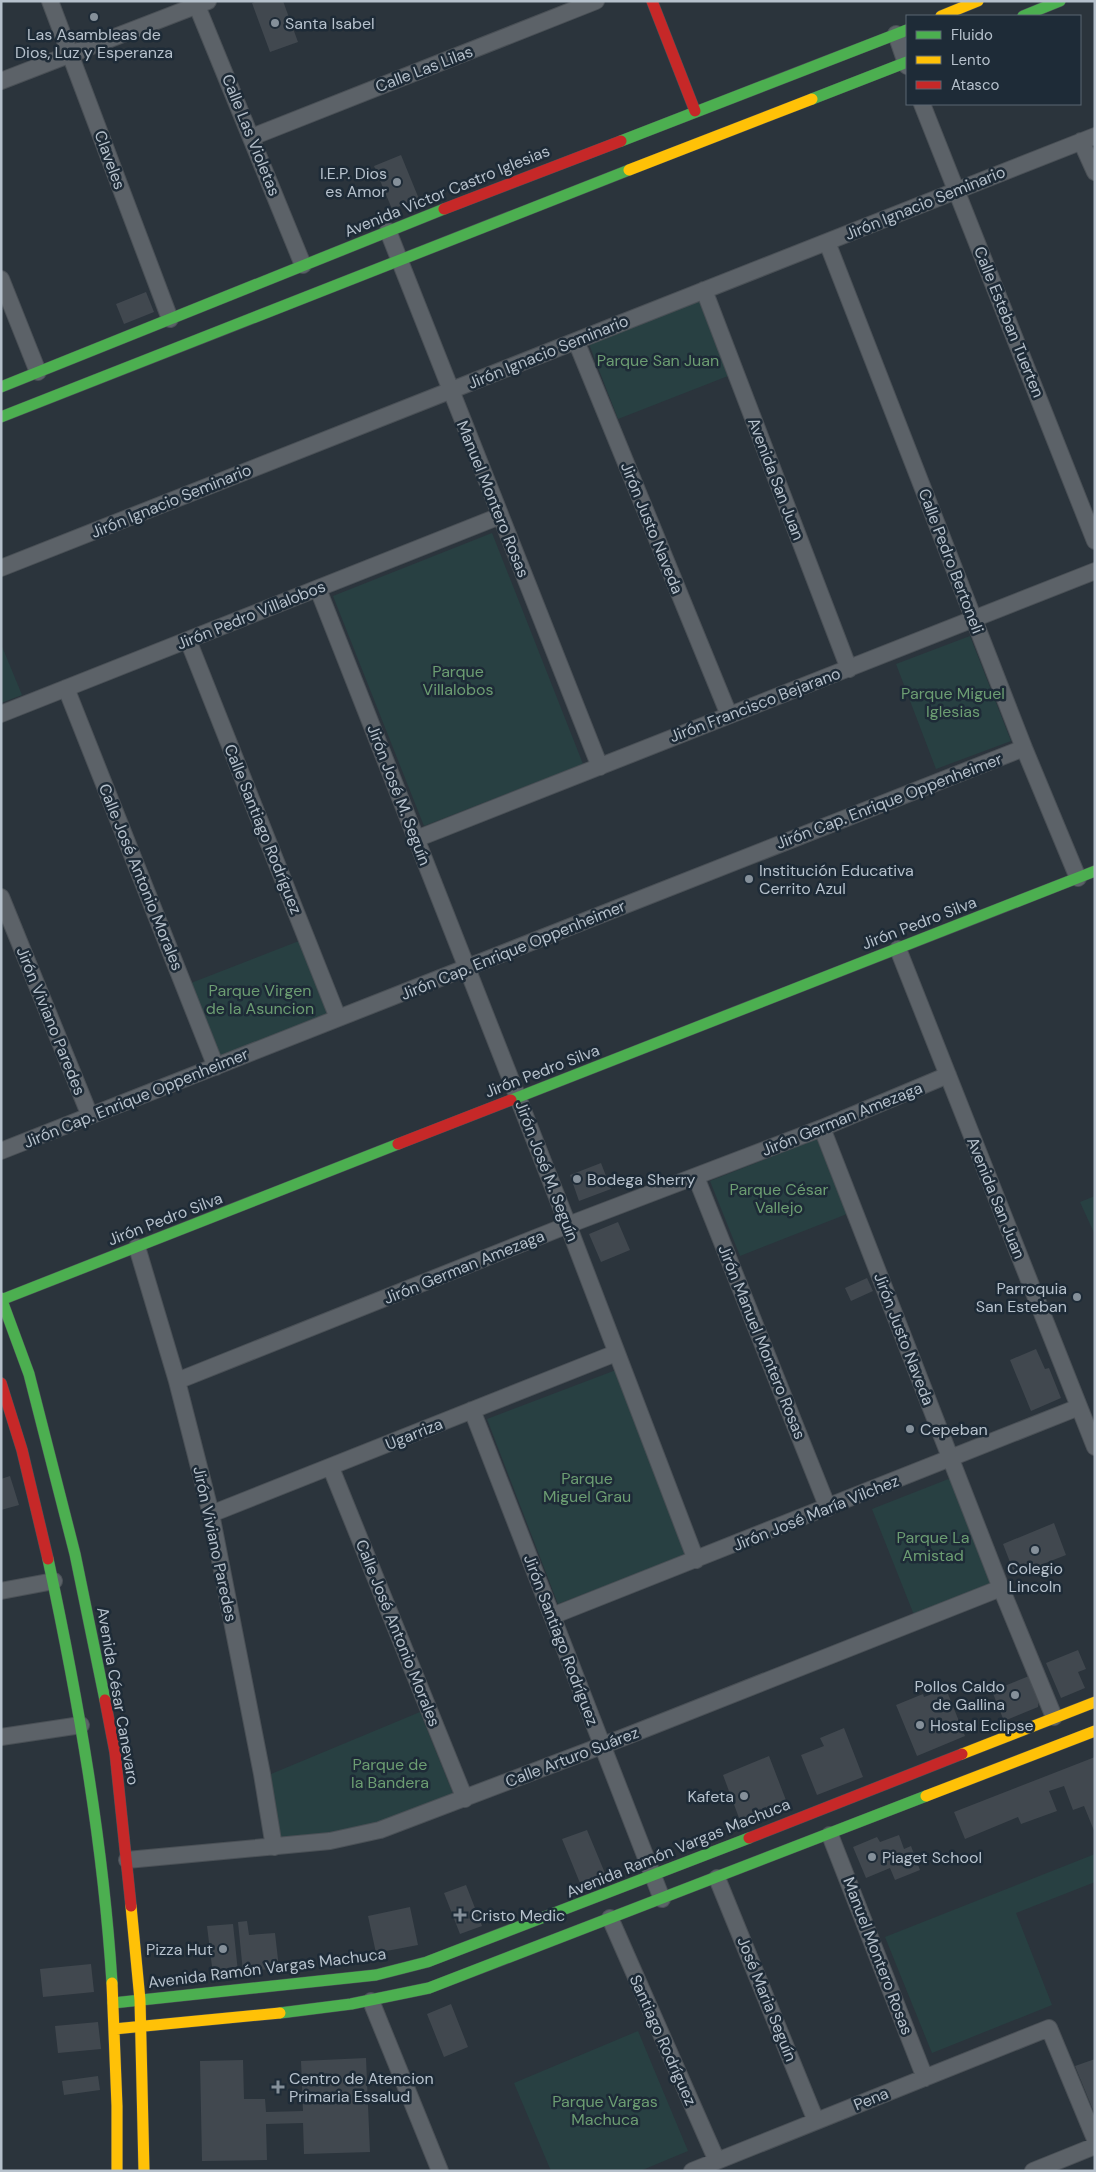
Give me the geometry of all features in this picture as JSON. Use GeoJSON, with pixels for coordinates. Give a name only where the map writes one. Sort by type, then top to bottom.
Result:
{"type":"FeatureCollection","features":[{"type":"Feature","properties":{"kind":"main road"},"geometry":{"type":"LineString","coordinates":[[652,1],[695,111]]}},
{"type":"Feature","properties":{"kind":"main road"},"geometry":{"type":"LineString","coordinates":[[943,15],[978,1]]}},
{"type":"Feature","properties":{"kind":"main road"},"geometry":{"type":"LineString","coordinates":[[1025,15],[1060,1]]}},
{"type":"Feature","properties":{"kind":"main road","name":"Avenida Victor Castro Iglesias"},"geometry":{"type":"LineString","coordinates":[[1,386],[388,231],[902,32]]}},
{"type":"Feature","properties":{"kind":"main road"},"geometry":{"type":"LineString","coordinates":[[1,417],[398,259],[906,64]]}},
{"type":"Feature","properties":{"kind":"main road","name":"Jirón Pedro Silva"},"geometry":{"type":"LineString","coordinates":[[1,1299],[1095,872]]}},
{"type":"Feature","properties":{"kind":"main road","name":"Avenida César Canevaro"},"geometry":{"type":"LineString","coordinates":[[1,1299],[29,1374],[75,1554],[115,1752],[140,2000],[144,2171]]}},
{"type":"Feature","properties":{"kind":"main road"},"geometry":{"type":"LineString","coordinates":[[1,1382],[22,1445],[54,1581],[93,1798],[113,2003],[117,2171]]}},
{"type":"Feature","properties":{"kind":"main road","name":"Avenida Ramón Vargas Machuca"},"geometry":{"type":"LineString","coordinates":[[113,2003],[376,1974],[427,1962],[494,1938],[1054,1717],[1094,1705]]}},
{"type":"Feature","properties":{"kind":"main road"},"geometry":{"type":"LineString","coordinates":[[114,2029],[371,2001],[429,1988],[830,1835],[1095,1731]]}},
{"type":"Feature","properties":{"kind":"street","name":"Claveles"},"geometry":{"type":"LineString","coordinates":[[50,1],[170,319]]}},
{"type":"Feature","properties":{"kind":"street","name":"Calle Las Lilas"},"geometry":{"type":"LineString","coordinates":[[252,137],[596,1]]}},
{"type":"Feature","properties":{"kind":"street"},"geometry":{"type":"LineString","coordinates":[[1,81],[200,3]]}},
{"type":"Feature","properties":{"kind":"street","name":"Calle Las Violetas"},"geometry":{"type":"LineString","coordinates":[[200,3],[304,266]]}},
{"type":"Feature","properties":{"kind":"street"},"geometry":{"type":"LineString","coordinates":[[902,32],[906,58]]}},
{"type":"Feature","properties":{"kind":"street","name":"Calle Esteban Tuerten"},"geometry":{"type":"LineString","coordinates":[[922,105],[1095,541]]}},
{"type":"Feature","properties":{"kind":"street"},"geometry":{"type":"LineString","coordinates":[[1088,138],[1095,172]]}},
{"type":"Feature","properties":{"kind":"street","name":"Jirón Ignacio Seminario"},"geometry":{"type":"LineString","coordinates":[[1,568],[1088,138]]}},
{"type":"Feature","properties":{"kind":"street","name":"Manuel Montero Rosas"},"geometry":{"type":"LineString","coordinates":[[388,231],[600,766]]}},
{"type":"Feature","properties":{"kind":"street","name":"Calle Pedro Bertoneli"},"geometry":{"type":"LineString","coordinates":[[827,242],[1024,748],[1078,878]]}},
{"type":"Feature","properties":{"kind":"street"},"geometry":{"type":"LineString","coordinates":[[1,279],[38,372]]}},
{"type":"Feature","properties":{"kind":"street","name":"Avenida San Juan"},"geometry":{"type":"LineString","coordinates":[[704,290],[848,668]]}},
{"type":"Feature","properties":{"kind":"street","name":"Jirón Justo Naveda"},"geometry":{"type":"LineString","coordinates":[[576,341],[729,716]]}},
{"type":"Feature","properties":{"kind":"street","name":"Jirón Pedro Villalobos"},"geometry":{"type":"LineString","coordinates":[[1,714],[500,516]]}},
{"type":"Feature","properties":{"kind":"street","name":"Jirón Francisco Bejarano"},"geometry":{"type":"LineString","coordinates":[[416,839],[1095,571]]}},
{"type":"Feature","properties":{"kind":"street","name":"Jirón José M. Seguín"},"geometry":{"type":"LineString","coordinates":[[318,589],[568,1225],[696,1560]]}},
{"type":"Feature","properties":{"kind":"street","name":"Calle Santiago Rodríguez"},"geometry":{"type":"LineString","coordinates":[[188,640],[338,1018]]}},
{"type":"Feature","properties":{"kind":"street","name":"Calle José Antonio Morales"},"geometry":{"type":"LineString","coordinates":[[66,688],[216,1067]]}},
{"type":"Feature","properties":{"kind":"street","name":"Jirón Cap. Enrique Oppenheimer"},"geometry":{"type":"LineString","coordinates":[[1,1151],[1024,748]]}},
{"type":"Feature","properties":{"kind":"street","name":"Jirón Viviano Paredes"},"geometry":{"type":"LineString","coordinates":[[1,897],[90,1116]]}},
{"type":"Feature","properties":{"kind":"street","name":"Avenida San Juan"},"geometry":{"type":"LineString","coordinates":[[898,949],[1095,1447]]}},
{"type":"Feature","properties":{"kind":"street","name":"Jirón German Amezaga"},"geometry":{"type":"LineString","coordinates":[[177,1382],[568,1225],[822,1128],[948,1075]]}},
{"type":"Feature","properties":{"kind":"street","name":"Jirón Justo Naveda"},"geometry":{"type":"LineString","coordinates":[[822,1128],[1001,1588],[1054,1717]]}},
{"type":"Feature","properties":{"kind":"street","name":"Jirón Manuel Montero Rosas"},"geometry":{"type":"LineString","coordinates":[[696,1177],[828,1508]]}},
{"type":"Feature","properties":{"kind":"street","name":"Jirón Viviano Paredes"},"geometry":{"type":"LineString","coordinates":[[137,1247],[177,1382],[211,1514],[262,1774],[274,1846]]}},
{"type":"Feature","properties":{"kind":"street","name":"Ugarriza"},"geometry":{"type":"LineString","coordinates":[[211,1514],[331,1468],[616,1353]]}},
{"type":"Feature","properties":{"kind":"street","name":"Jirón José María Vilchez"},"geometry":{"type":"LineString","coordinates":[[552,1616],[1079,1407]]}},
{"type":"Feature","properties":{"kind":"street","name":"Jirón Santiago Rodríguez"},"geometry":{"type":"LineString","coordinates":[[472,1410],[662,1898]]}},
{"type":"Feature","properties":{"kind":"street","name":"Calle José Antonio Morales"},"geometry":{"type":"LineString","coordinates":[[331,1468],[465,1799]]}},
{"type":"Feature","properties":{"kind":"street"},"geometry":{"type":"LineString","coordinates":[[1,1592],[54,1581]]}},
{"type":"Feature","properties":{"kind":"street","name":"Calle Arturo Suárez"},"geometry":{"type":"LineString","coordinates":[[127,1860],[356,1836],[465,1799],[1001,1588]]}},
{"type":"Feature","properties":{"kind":"street"},"geometry":{"type":"LineString","coordinates":[[1,1737],[81,1725]]}},
{"type":"Feature","properties":{"kind":"street","name":"Manuel Montero Rosas"},"geometry":{"type":"LineString","coordinates":[[830,1835],[925,2078]]}},
{"type":"Feature","properties":{"kind":"street","name":"José Maria Seguín"},"geometry":{"type":"LineString","coordinates":[[717,1878],[816,2121]]}},
{"type":"Feature","properties":{"kind":"street","name":"Santiago Rodríguez"},"geometry":{"type":"LineString","coordinates":[[610,1918],[717,2161]]}},
{"type":"Feature","properties":{"kind":"street"},"geometry":{"type":"LineString","coordinates":[[371,2001],[440,2171]]}},
{"type":"Feature","properties":{"kind":"street","name":"Pena"},"geometry":{"type":"LineString","coordinates":[[692,2171],[1050,2028],[1095,2139]]}},
{"type":"Feature","properties":{"kind":"street"},"geometry":{"type":"LineString","coordinates":[[1033,2171],[1095,2146]]}},
{"type":"Feature","properties":{"kind":"green space","name":"Parque San Juan"},"geometry":{"type":"Polygon","coordinates":[[[699,301],[728,376],[618,419],[589,344],[699,301]]]}},
{"type":"Feature","properties":{"kind":"green space","name":"Parque Villalobos"},"geometry":{"type":"Polygon","coordinates":[[[492,533],[583,764],[424,826],[333,596],[492,533]]]}},
{"type":"Feature","properties":{"kind":"green space","name":"Parque Miguel Iglesias"},"geometry":{"type":"Polygon","coordinates":[[[970,636],[1011,741],[936,769],[896,664],[970,636]]]}},
{"type":"Feature","properties":{"kind":"green space"},"geometry":{"type":"Polygon","coordinates":[[[1,644],[22,695],[1,703],[1,644]]]}},
{"type":"Feature","properties":{"kind":"green space","name":"Parque Virgen de la Asuncion"},"geometry":{"type":"Polygon","coordinates":[[[299,941],[328,1015],[220,1057],[191,983],[299,941]]]}},
{"type":"Feature","properties":{"kind":"green space","name":"Parque César Vallejo"},"geometry":{"type":"Polygon","coordinates":[[[817,1139],[847,1214],[740,1256],[710,1181],[817,1139]]]}},
{"type":"Feature","properties":{"kind":"green space"},"geometry":{"type":"Polygon","coordinates":[[[1095,1196],[1095,1235],[1080,1202],[1095,1196]]]}},
{"type":"Feature","properties":{"kind":"green space","name":"Parque Miguel Grau"},"geometry":{"type":"Polygon","coordinates":[[[616,1370],[686,1555],[558,1604],[487,1419],[616,1370]]]}},
{"type":"Feature","properties":{"kind":"green space","name":"Parque La Amistad"},"geometry":{"type":"Polygon","coordinates":[[[951,1478],[994,1584],[914,1615],[872,1509],[951,1478]]]}},
{"type":"Feature","properties":{"kind":"green space","name":"Parque de la Bandera"},"geometry":{"type":"Polygon","coordinates":[[[420,1712],[454,1796],[381,1825],[327,1835],[278,1838],[271,1774],[420,1712]]]}},
{"type":"Feature","properties":{"kind":"green space"},"geometry":{"type":"Polygon","coordinates":[[[1095,1854],[1095,1882],[1016,1913],[1052,2005],[932,2053],[885,1937],[1095,1854]]]}},
{"type":"Feature","properties":{"kind":"green space","name":"Parque Vargas Machuca"},"geometry":{"type":"Polygon","coordinates":[[[638,2031],[688,2151],[640,2171],[551,2171],[514,2083],[638,2031]]]}},
{"type":"Feature","properties":{"kind":"building","name":"Santa Isabel"},"geometry":{"type":"Polygon","coordinates":[[[257,1],[283,1],[298,42],[270,52],[252,3],[257,1]]]}},
{"type":"Feature","properties":{"kind":"building","name":"I.E.P. Dios es Amor"},"geometry":{"type":"Polygon","coordinates":[[[401,155],[419,199],[392,209],[374,166],[401,155]]]}},
{"type":"Feature","properties":{"kind":"building"},"geometry":{"type":"Polygon","coordinates":[[[146,292],[154,312],[124,324],[116,304],[146,292]]]}},
{"type":"Feature","properties":{"kind":"building"},"geometry":{"type":"Polygon","coordinates":[[[601,1163],[611,1189],[579,1201],[570,1175],[601,1163]]]}},
{"type":"Feature","properties":{"kind":"building"},"geometry":{"type":"Polygon","coordinates":[[[618,1222],[630,1250],[601,1262],[589,1234],[618,1222]]]}},
{"type":"Feature","properties":{"kind":"building"},"geometry":{"type":"Polygon","coordinates":[[[867,1278],[873,1291],[851,1301],[845,1288],[867,1278]]]}},
{"type":"Feature","properties":{"kind":"building"},"geometry":{"type":"Polygon","coordinates":[[[1036,1349],[1045,1369],[1049,1368],[1061,1398],[1031,1411],[1010,1360],[1036,1349]]]}},
{"type":"Feature","properties":{"kind":"building"},"geometry":{"type":"Polygon","coordinates":[[[10,1476],[19,1505],[1,1510],[1,1479],[10,1476]]]}},
{"type":"Feature","properties":{"kind":"building","name":"Colegio Lincoln"},"geometry":{"type":"Polygon","coordinates":[[[1054,1523],[1066,1555],[1015,1575],[1003,1544],[1054,1523]]]}},
{"type":"Feature","properties":{"kind":"building"},"geometry":{"type":"Polygon","coordinates":[[[1078,1650],[1086,1669],[1078,1672],[1085,1688],[1061,1698],[1046,1663],[1078,1650]]]}},
{"type":"Feature","properties":{"kind":"building","name":"Pollos Caldo de Gallina"},"geometry":{"type":"Polygon","coordinates":[[[1029,1676],[1039,1700],[1038,1707],[1004,1721],[992,1691],[1029,1676]]]}},
{"type":"Feature","properties":{"kind":"building"},"geometry":{"type":"Polygon","coordinates":[[[946,1689],[965,1736],[917,1756],[896,1705],[923,1694],[924,1697],[946,1689]]]}},
{"type":"Feature","properties":{"kind":"building"},"geometry":{"type":"Polygon","coordinates":[[[844,1728],[863,1777],[817,1795],[801,1755],[824,1746],[820,1738],[844,1728]]]}},
{"type":"Feature","properties":{"kind":"building"},"geometry":{"type":"Polygon","coordinates":[[[769,1756],[789,1808],[742,1826],[723,1775],[769,1756]]]}},
{"type":"Feature","properties":{"kind":"building"},"geometry":{"type":"Polygon","coordinates":[[[1095,1757],[1095,1833],[1084,1806],[1073,1810],[1064,1786],[1049,1791],[1057,1811],[1021,1824],[1018,1817],[965,1839],[954,1812],[1095,1757]]]}},
{"type":"Feature","properties":{"kind":"building"},"geometry":{"type":"Polygon","coordinates":[[[587,1830],[607,1878],[582,1888],[562,1839],[587,1830]]]}},
{"type":"Feature","properties":{"kind":"building"},"geometry":{"type":"Polygon","coordinates":[[[899,1835],[904,1849],[911,1846],[920,1870],[895,1880],[890,1868],[866,1878],[853,1847],[877,1837],[880,1842],[899,1835]]]}},
{"type":"Feature","properties":{"kind":"building"},"geometry":{"type":"Polygon","coordinates":[[[466,1885],[482,1926],[460,1934],[444,1893],[466,1885]]]}},
{"type":"Feature","properties":{"kind":"building"},"geometry":{"type":"Polygon","coordinates":[[[410,1907],[418,1945],[376,1953],[368,1916],[410,1907]]]}},
{"type":"Feature","properties":{"kind":"building"},"geometry":{"type":"Polygon","coordinates":[[[247,1921],[249,1935],[275,1933],[279,1968],[243,1972],[238,1922],[247,1921]]]}},
{"type":"Feature","properties":{"kind":"building","name":"Pizza Hut"},"geometry":{"type":"Polygon","coordinates":[[[233,1924],[238,1972],[213,1975],[207,1926],[233,1924]]]}},
{"type":"Feature","properties":{"kind":"building"},"geometry":{"type":"Polygon","coordinates":[[[91,1964],[94,1992],[43,1997],[40,1969],[91,1964]]]}},
{"type":"Feature","properties":{"kind":"building"},"geometry":{"type":"Polygon","coordinates":[[[451,2004],[468,2047],[444,2057],[427,2014],[451,2004]]]}},
{"type":"Feature","properties":{"kind":"building"},"geometry":{"type":"Polygon","coordinates":[[[98,2022],[101,2049],[58,2053],[55,2026],[98,2022]]]}},
{"type":"Feature","properties":{"kind":"building"},"geometry":{"type":"Polygon","coordinates":[[[366,2058],[370,2152],[304,2154],[303,2123],[266,2124],[267,2160],[202,2161],[200,2061],[243,2060],[244,2099],[265,2099],[266,2112],[303,2111],[301,2061],[366,2058]]]}},
{"type":"Feature","properties":{"kind":"building"},"geometry":{"type":"Polygon","coordinates":[[[1095,2059],[1095,2115],[1075,2066],[1095,2059]]]}},
{"type":"Feature","properties":{"kind":"building"},"geometry":{"type":"Polygon","coordinates":[[[98,2076],[100,2090],[64,2095],[62,2081],[98,2076]]]}},
{"type":"Feature","properties":{"kind":"traffic: fast"},"geometry":{"type":"LineString","coordinates":[[1025,15],[1060,1]]}},
{"type":"Feature","properties":{"kind":"traffic: fast"},"geometry":{"type":"LineString","coordinates":[[621,141],[906,30]]}},
{"type":"Feature","properties":{"kind":"traffic: fast"},"geometry":{"type":"LineString","coordinates":[[812,99],[906,62]]}},
{"type":"Feature","properties":{"kind":"traffic: fast"},"geometry":{"type":"LineString","coordinates":[[1,417],[629,170]]}},
{"type":"Feature","properties":{"kind":"traffic: fast"},"geometry":{"type":"LineString","coordinates":[[1,387],[444,209]]}},
{"type":"Feature","properties":{"kind":"traffic: fast"},"geometry":{"type":"LineString","coordinates":[[511,1100],[1095,871]]}},
{"type":"Feature","properties":{"kind":"traffic: fast"},"geometry":{"type":"LineString","coordinates":[[1,1300],[398,1144]]}},
{"type":"Feature","properties":{"kind":"traffic: fast"},"geometry":{"type":"LineString","coordinates":[[1,1298],[29,1374],[75,1554],[105,1700]]}},
{"type":"Feature","properties":{"kind":"traffic: fast"},"geometry":{"type":"LineString","coordinates":[[48,1559],[88,1770],[96,1823],[112,1983]]}},
{"type":"Feature","properties":{"kind":"traffic: fast"},"geometry":{"type":"LineString","coordinates":[[280,2013],[351,2004],[429,1988],[926,1796]]}},
{"type":"Feature","properties":{"kind":"traffic: fast"},"geometry":{"type":"LineString","coordinates":[[113,2003],[376,1975],[427,1962],[749,1838]]}},
{"type":"Feature","properties":{"kind":"traffic: slow"},"geometry":{"type":"LineString","coordinates":[[943,15],[978,1]]}},
{"type":"Feature","properties":{"kind":"traffic: slow"},"geometry":{"type":"LineString","coordinates":[[629,170],[812,99]]}},
{"type":"Feature","properties":{"kind":"traffic: slow"},"geometry":{"type":"LineString","coordinates":[[962,1754],[1095,1702]]}},
{"type":"Feature","properties":{"kind":"traffic: slow"},"geometry":{"type":"LineString","coordinates":[[926,1796],[1095,1731]]}},
{"type":"Feature","properties":{"kind":"traffic: slow"},"geometry":{"type":"LineString","coordinates":[[131,1906],[140,2000],[144,2171]]}},
{"type":"Feature","properties":{"kind":"traffic: slow"},"geometry":{"type":"LineString","coordinates":[[112,1983],[117,2106],[117,2171]]}},
{"type":"Feature","properties":{"kind":"traffic: slow"},"geometry":{"type":"LineString","coordinates":[[114,2029],[280,2013]]}},
{"type":"Feature","properties":{"kind":"traffic: jam"},"geometry":{"type":"LineString","coordinates":[[652,1],[695,111]]}},
{"type":"Feature","properties":{"kind":"traffic: jam"},"geometry":{"type":"LineString","coordinates":[[444,209],[621,141]]}},
{"type":"Feature","properties":{"kind":"traffic: jam"},"geometry":{"type":"LineString","coordinates":[[398,1144],[511,1100]]}},
{"type":"Feature","properties":{"kind":"traffic: jam"},"geometry":{"type":"LineString","coordinates":[[1,1383],[22,1450],[48,1559]]}},
{"type":"Feature","properties":{"kind":"traffic: jam"},"geometry":{"type":"LineString","coordinates":[[105,1700],[115,1752],[131,1906]]}},
{"type":"Feature","properties":{"kind":"traffic: jam"},"geometry":{"type":"LineString","coordinates":[[749,1838],[962,1754]]}},
{"type":"Feature","properties":{"kind":"place","name":"Las Asambleas de Dios, Luz y Esperanza"},"geometry":{"type":"Point","coordinates":[94,17]}},
{"type":"Feature","properties":{"kind":"place","name":"Santa Isabel"},"geometry":{"type":"Point","coordinates":[275,23]}},
{"type":"Feature","properties":{"kind":"place","name":"I.E.P. Dios es Amor"},"geometry":{"type":"Point","coordinates":[397,182]}},
{"type":"Feature","properties":{"kind":"place","name":"Institución Educativa Cerrito Azul"},"geometry":{"type":"Point","coordinates":[749,879]}},
{"type":"Feature","properties":{"kind":"place","name":"Bodega Sherry"},"geometry":{"type":"Point","coordinates":[577,1179]}},
{"type":"Feature","properties":{"kind":"place","name":"Parroquia San Esteban"},"geometry":{"type":"Point","coordinates":[1077,1297]}},
{"type":"Feature","properties":{"kind":"place","name":"Cepeban"},"geometry":{"type":"Point","coordinates":[910,1429]}},
{"type":"Feature","properties":{"kind":"place","name":"Colegio Lincoln"},"geometry":{"type":"Point","coordinates":[1035,1550]}},
{"type":"Feature","properties":{"kind":"place","name":"Pollos Caldo de Gallina"},"geometry":{"type":"Point","coordinates":[1015,1695]}},
{"type":"Feature","properties":{"kind":"place","name":"Hostal Eclipse"},"geometry":{"type":"Point","coordinates":[920,1725]}},
{"type":"Feature","properties":{"kind":"place","name":"Kafeta"},"geometry":{"type":"Point","coordinates":[744,1796]}},
{"type":"Feature","properties":{"kind":"place","name":"Piaget School"},"geometry":{"type":"Point","coordinates":[872,1857]}},
{"type":"Feature","properties":{"kind":"place","name":"Cristo Medic"},"geometry":{"type":"Point","coordinates":[460,1915]}},
{"type":"Feature","properties":{"kind":"place","name":"Pizza Hut"},"geometry":{"type":"Point","coordinates":[223,1949]}},
{"type":"Feature","properties":{"kind":"place","name":"Centro de Atencion Primaria Essalud"},"geometry":{"type":"Point","coordinates":[278,2087]}}]}
